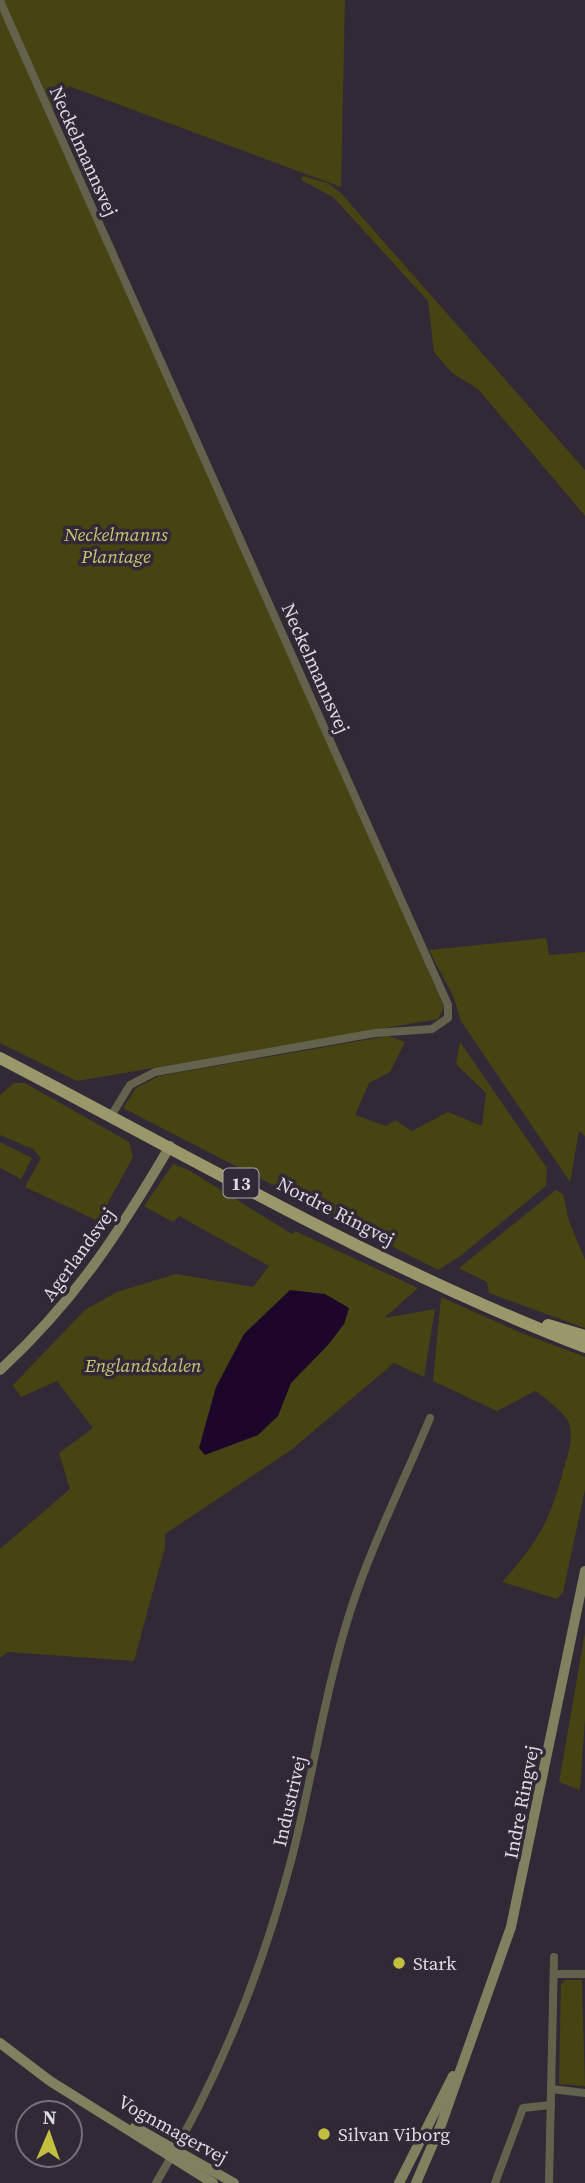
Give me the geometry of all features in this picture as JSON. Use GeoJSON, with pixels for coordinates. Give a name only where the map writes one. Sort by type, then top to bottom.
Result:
{"type":"FeatureCollection","features":[{"type":"Feature","properties":{"kind":"main road","name":"Nordre Ringvej"},"geometry":{"type":"LineString","coordinates":[[0,1058],[358,1245],[484,1305],[585,1347]]}},
{"type":"Feature","properties":{"kind":"main road","name":"13"},"geometry":{"type":"LineString","coordinates":[[484,1305],[585,1336]]}},
{"type":"Feature","properties":{"kind":"street","name":"Neckelmannsvej"},"geometry":{"type":"LineString","coordinates":[[0,1],[448,1005],[448,1018],[432,1029],[375,1033],[155,1072],[130,1085],[111,1116]]}},
{"type":"Feature","properties":{"kind":"street","name":"Agerlandsvej"},"geometry":{"type":"LineString","coordinates":[[0,1370],[54,1317],[99,1262],[170,1146]]}},
{"type":"Feature","properties":{"kind":"street","name":"Industrivej"},"geometry":{"type":"LineString","coordinates":[[156,2183],[229,2043],[266,1952],[292,1856],[351,1609],[430,1418]]}},
{"type":"Feature","properties":{"kind":"street","name":"Indre Ringvej"},"geometry":{"type":"LineString","coordinates":[[416,2183],[442,2124],[504,1950],[522,1883],[585,1571]]}},
{"type":"Feature","properties":{"kind":"street"},"geometry":{"type":"LineString","coordinates":[[549,2183],[554,1957]]}},
{"type":"Feature","properties":{"kind":"street"},"geometry":{"type":"LineString","coordinates":[[554,1974],[585,1974]]}},
{"type":"Feature","properties":{"kind":"street","name":"Indre Ringvej"},"geometry":{"type":"LineString","coordinates":[[399,2183],[474,2036]]}},
{"type":"Feature","properties":{"kind":"street","name":"Vognmagervej"},"geometry":{"type":"LineString","coordinates":[[0,2043],[50,2081],[174,2153],[234,2183]]}},
{"type":"Feature","properties":{"kind":"street"},"geometry":{"type":"LineString","coordinates":[[551,2089],[585,2093]]}},
{"type":"Feature","properties":{"kind":"street"},"geometry":{"type":"LineString","coordinates":[[495,2183],[523,2108],[551,2105]]}},
{"type":"Feature","properties":{"kind":"street","name":"Vognmagervej"},"geometry":{"type":"LineString","coordinates":[[174,2153],[213,2183]]}},
{"type":"Feature","properties":{"kind":"green space","name":"Neckelmanns Plantage"},"geometry":{"type":"Polygon","coordinates":[[[0,0],[345,0],[341,187],[69,86],[52,109],[444,1007],[438,1019],[77,1081],[0,1043],[0,0]]]}},
{"type":"Feature","properties":{"kind":"green space"},"geometry":{"type":"Polygon","coordinates":[[[303,176],[327,183],[340,192],[585,470],[585,516],[478,389],[452,373],[434,352],[428,301],[333,197],[301,180],[303,176]]]}},
{"type":"Feature","properties":{"kind":"green space"},"geometry":{"type":"Polygon","coordinates":[[[546,938],[549,955],[585,952],[585,1136],[579,1131],[570,1182],[461,1021],[454,998],[429,950],[546,938]]]}},
{"type":"Feature","properties":{"kind":"green space"},"geometry":{"type":"Polygon","coordinates":[[[388,1036],[405,1042],[390,1072],[369,1083],[355,1115],[386,1126],[395,1120],[412,1131],[448,1112],[482,1126],[486,1093],[456,1064],[460,1042],[547,1168],[546,1186],[459,1257],[438,1270],[123,1108],[136,1088],[159,1076],[388,1036]]]}},
{"type":"Feature","properties":{"kind":"green space"},"geometry":{"type":"Polygon","coordinates":[[[14,1083],[25,1083],[129,1142],[133,1157],[98,1221],[25,1187],[41,1158],[33,1149],[0,1135],[0,1095],[14,1083]]]}},
{"type":"Feature","properties":{"kind":"green space"},"geometry":{"type":"Polygon","coordinates":[[[0,1142],[32,1158],[21,1179],[0,1168],[0,1142]]]}},
{"type":"Feature","properties":{"kind":"green space","name":"Englandsdalen"},"geometry":{"type":"Polygon","coordinates":[[[173,1164],[187,1169],[292,1234],[295,1231],[418,1288],[384,1318],[435,1309],[424,1377],[394,1363],[291,1450],[165,1534],[165,1547],[134,1661],[8,1652],[0,1658],[0,1549],[70,1489],[59,1453],[93,1428],[57,1381],[21,1397],[13,1385],[85,1310],[117,1292],[176,1274],[253,1287],[269,1266],[179,1216],[173,1222],[144,1206],[173,1164]],[[344,1324],[232,1444],[258,1435],[291,1383],[344,1324]]]}},
{"type":"Feature","properties":{"kind":"green space"},"geometry":{"type":"Polygon","coordinates":[[[556,1190],[563,1194],[569,1221],[585,1260],[585,1328],[489,1293],[487,1282],[459,1268],[556,1190]]]}},
{"type":"Feature","properties":{"kind":"green space"},"geometry":{"type":"Polygon","coordinates":[[[441,1297],[519,1332],[585,1357],[585,1490],[563,1592],[557,1599],[502,1582],[524,1556],[547,1518],[570,1447],[569,1423],[559,1410],[535,1391],[497,1411],[433,1381],[441,1297]]]}},
{"type":"Feature","properties":{"kind":"green space"},"geometry":{"type":"Polygon","coordinates":[[[585,1633],[585,1719],[580,1790],[559,1782],[585,1633]]]}},
{"type":"Feature","properties":{"kind":"green space"},"geometry":{"type":"Polygon","coordinates":[[[565,1980],[582,1980],[585,2086],[559,2084],[561,1984],[565,1980]]]}},
{"type":"Feature","properties":{"kind":"shaded area"},"geometry":{"type":"Polygon","coordinates":[[[290,1290],[325,1294],[349,1308],[344,1324],[328,1345],[291,1383],[278,1416],[258,1435],[205,1455],[199,1448],[216,1387],[244,1334],[290,1290]]]}},
{"type":"Feature","properties":{"kind":"place","name":"Stark"},"geometry":{"type":"Point","coordinates":[399,1963]}},
{"type":"Feature","properties":{"kind":"place","name":"Silvan Viborg"},"geometry":{"type":"Point","coordinates":[324,2134]}}]}
